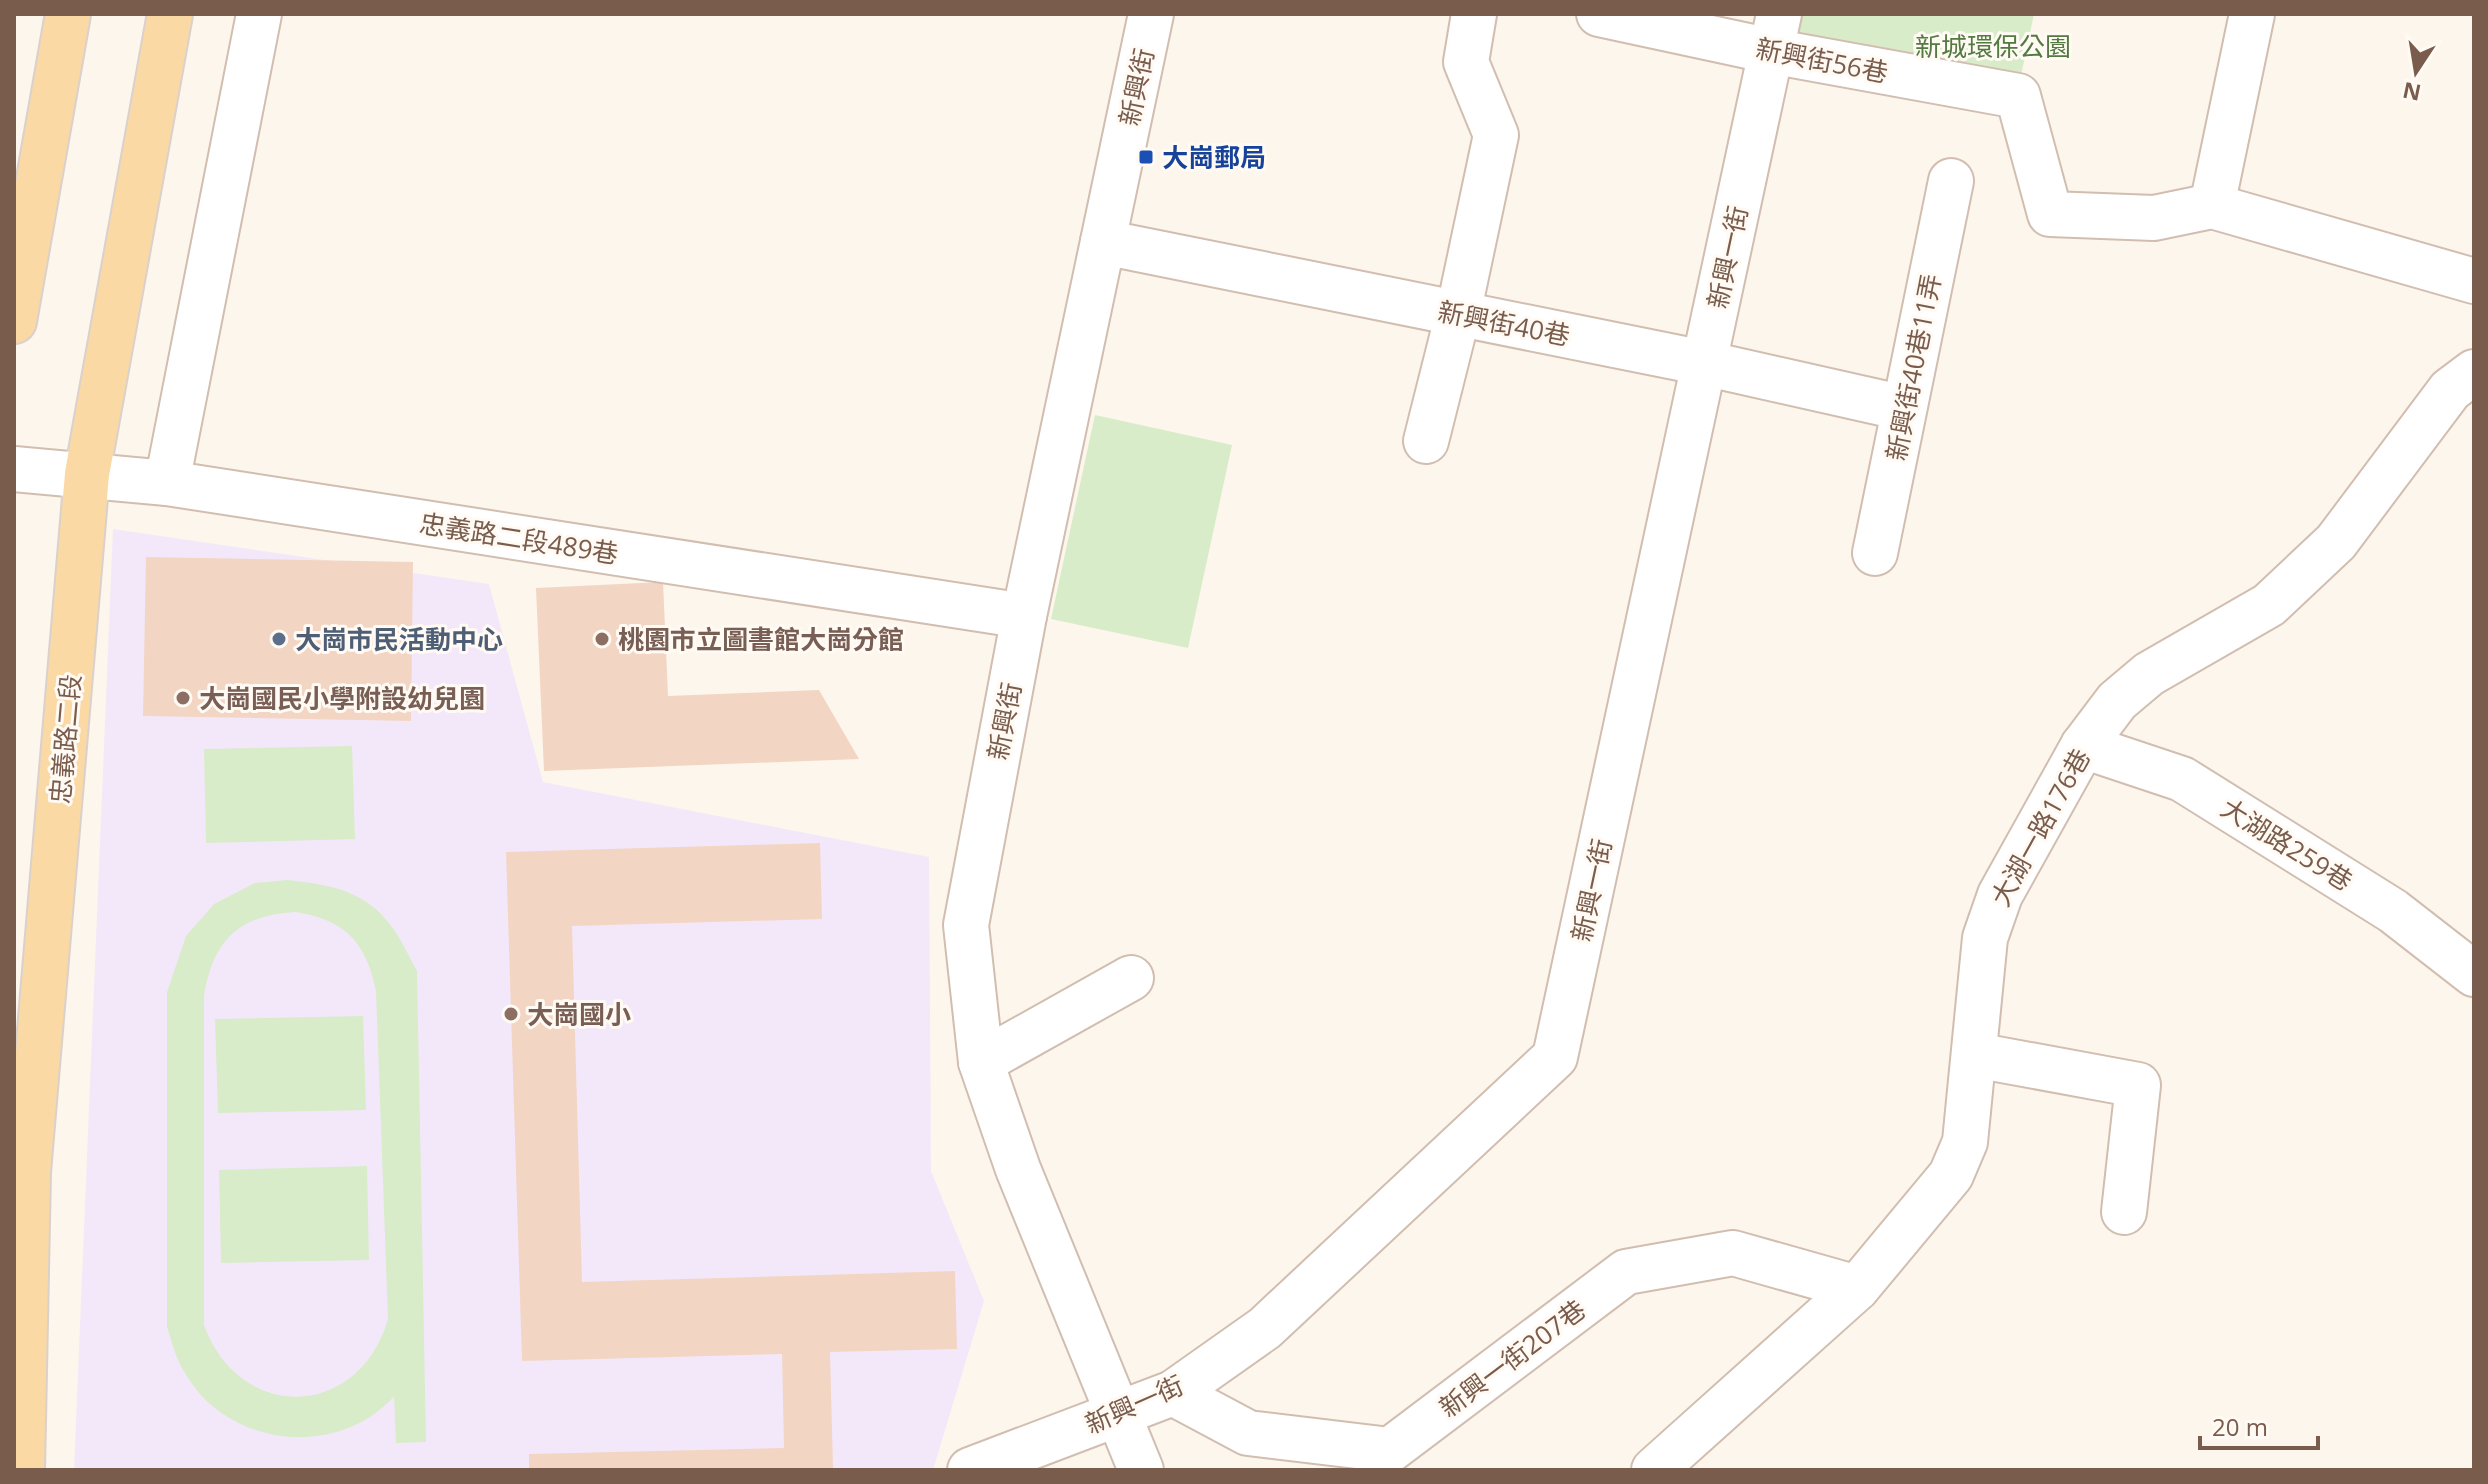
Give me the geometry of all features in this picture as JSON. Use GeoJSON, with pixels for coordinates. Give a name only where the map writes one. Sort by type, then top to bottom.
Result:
{"type":"FeatureCollection","features":[{"type":"Feature","properties":{"kind":"main road"},"geometry":{"type":"LineString","coordinates":[[14,321],[68,14]]}},
{"type":"Feature","properties":{"kind":"main road","name":"忠義路二段"},"geometry":{"type":"LineString","coordinates":[[22,1470],[28,1172],[87,474],[170,14]]}},
{"type":"Feature","properties":{"kind":"street"},"geometry":{"type":"LineString","coordinates":[[167,483],[259,14]]}},
{"type":"Feature","properties":{"kind":"street","name":"新興街"},"geometry":{"type":"LineString","coordinates":[[1141,1470],[1018,1169],[981,1062],[966,925],[1024,616],[1151,14]]}},
{"type":"Feature","properties":{"kind":"street"},"geometry":{"type":"LineString","coordinates":[[1426,441],[1458,314],[1496,135],[1466,62],[1474,14]]}},
{"type":"Feature","properties":{"kind":"street","name":"新興街56巷"},"geometry":{"type":"LineString","coordinates":[[1599,14],[1775,32],[2018,96],[2050,214],[2154,218],[2212,206],[2474,281]]}},
{"type":"Feature","properties":{"kind":"street"},"geometry":{"type":"LineString","coordinates":[[2212,206],[2252,14]]}},
{"type":"Feature","properties":{"kind":"street","name":"新興一街"},"geometry":{"type":"LineString","coordinates":[[970,1470],[1173,1393],[1265,1328],[1555,1057],[1775,32]]}},
{"type":"Feature","properties":{"kind":"street","name":"新興街40巷11弄"},"geometry":{"type":"LineString","coordinates":[[1875,553],[1951,181]]}},
{"type":"Feature","properties":{"kind":"street","name":"新興街40巷"},"geometry":{"type":"LineString","coordinates":[[1103,242],[1704,363],[1904,408]]}},
{"type":"Feature","properties":{"kind":"street","name":"大湖一路176巷"},"geometry":{"type":"LineString","coordinates":[[1654,1470],[1857,1288],[1951,1175],[1965,1142],[1985,938],[2000,895],[2083,746],[2117,701],[2149,674],[2269,605],[2336,542],[2450,390],[2474,372]]}},
{"type":"Feature","properties":{"kind":"street","name":"忠義路二段489巷"},"geometry":{"type":"LineString","coordinates":[[14,469],[167,483],[1024,616]]}},
{"type":"Feature","properties":{"kind":"street","name":"大湖路259巷"},"geometry":{"type":"LineString","coordinates":[[2083,746],[2182,779],[2393,911],[2474,974]]}},
{"type":"Feature","properties":{"kind":"street"},"geometry":{"type":"LineString","coordinates":[[981,1062],[1131,978]]}},
{"type":"Feature","properties":{"kind":"street"},"geometry":{"type":"LineString","coordinates":[[1975,1055],[2138,1085],[2124,1212]]}},
{"type":"Feature","properties":{"kind":"street","name":"新興一街207巷"},"geometry":{"type":"LineString","coordinates":[[1173,1393],[1248,1433],[1390,1450],[1626,1272],[1733,1253],[1857,1288]]}},
{"type":"Feature","properties":{"kind":"shaded area","name":"大崗國小"},"geometry":{"type":"Polygon","coordinates":[[[113,529],[489,584],[543,782],[929,857],[931,1171],[984,1301],[933,1470],[74,1470],[113,529]]]}},
{"type":"Feature","properties":{"kind":"green space","name":"新城環保公園"},"geometry":{"type":"Polygon","coordinates":[[[1800,14],[2034,14],[2019,85],[1795,38],[1800,14]]]}},
{"type":"Feature","properties":{"kind":"green space"},"geometry":{"type":"Polygon","coordinates":[[[1095,415],[1232,445],[1188,648],[1051,619],[1095,415]]]}},
{"type":"Feature","properties":{"kind":"green space"},"geometry":{"type":"Polygon","coordinates":[[[352,746],[355,839],[206,843],[204,749],[352,746]]]}},
{"type":"Feature","properties":{"kind":"green space"},"geometry":{"type":"Polygon","coordinates":[[[304,882],[333,887],[359,897],[392,927],[417,971],[426,1442],[396,1443],[394,1397],[365,1420],[341,1431],[316,1436],[290,1437],[265,1433],[241,1424],[219,1411],[200,1394],[182,1368],[167,1327],[167,992],[186,936],[214,904],[255,883],[304,882]],[[296,912],[276,914],[244,925],[232,934],[214,960],[204,996],[204,1325],[221,1357],[244,1380],[270,1393],[299,1397],[327,1391],[352,1376],[373,1352],[388,1319],[376,991],[366,960],[351,936],[328,921],[296,912]]]}},
{"type":"Feature","properties":{"kind":"green space"},"geometry":{"type":"Polygon","coordinates":[[[363,1016],[366,1110],[218,1113],[215,1019],[363,1016]]]}},
{"type":"Feature","properties":{"kind":"green space"},"geometry":{"type":"Polygon","coordinates":[[[367,1166],[369,1260],[221,1263],[219,1170],[367,1166]]]}},
{"type":"Feature","properties":{"kind":"building","name":"大崗市民活動中心"},"geometry":{"type":"Polygon","coordinates":[[[146,557],[413,562],[411,721],[143,716],[146,557]]]}},
{"type":"Feature","properties":{"kind":"building","name":"桃園市立圖書館大崗分館"},"geometry":{"type":"Polygon","coordinates":[[[663,582],[668,696],[819,690],[859,759],[544,771],[536,588],[663,582]]]}},
{"type":"Feature","properties":{"kind":"building"},"geometry":{"type":"Polygon","coordinates":[[[820,843],[822,919],[572,926],[582,1282],[955,1271],[957,1349],[830,1352],[833,1468],[529,1470],[529,1454],[784,1448],[782,1354],[522,1361],[506,852],[820,843]]]}},
{"type":"Feature","properties":{"kind":"place","name":"大崗郵局"},"geometry":{"type":"Point","coordinates":[1146,157]}},
{"type":"Feature","properties":{"kind":"place","name":"大崗市民活動中心"},"geometry":{"type":"Point","coordinates":[279,639]}},
{"type":"Feature","properties":{"kind":"place","name":"桃園市立圖書館大崗分館"},"geometry":{"type":"Point","coordinates":[602,639]}},
{"type":"Feature","properties":{"kind":"place","name":"大崗國民小學附設幼兒園"},"geometry":{"type":"Point","coordinates":[183,698]}},
{"type":"Feature","properties":{"kind":"place","name":"大崗國小"},"geometry":{"type":"Point","coordinates":[511,1014]}}]}
